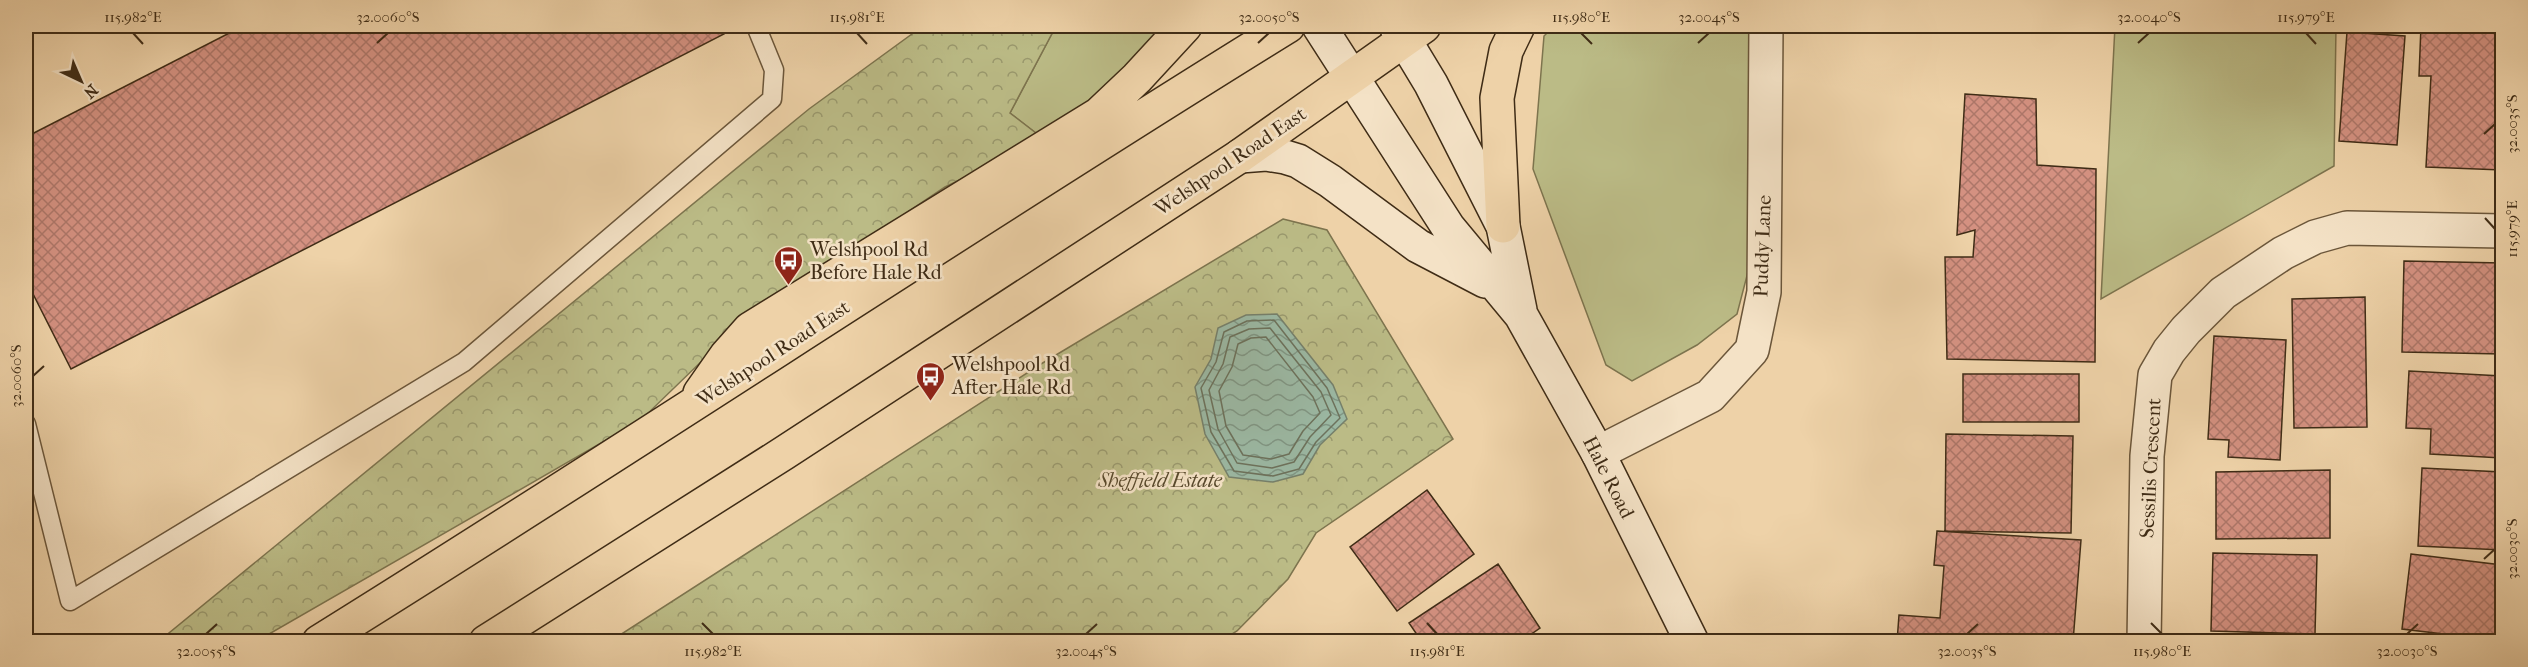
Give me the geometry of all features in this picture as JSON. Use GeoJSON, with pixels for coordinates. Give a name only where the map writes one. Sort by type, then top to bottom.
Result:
{"type":"FeatureCollection","features":[{"type":"Feature","properties":{"kind":"highway"},"geometry":{"type":"LineString","coordinates":[[692,404],[726,356],[750,329],[1099,114],[1137,78],[1185,26]]}},
{"type":"Feature","properties":{"kind":"highway","name":"Welshpool Road East"},"geometry":{"type":"LineString","coordinates":[[319,642],[495,533],[692,404],[1288,26]]}},
{"type":"Feature","properties":{"kind":"highway"},"geometry":{"type":"LineString","coordinates":[[1503,226],[1497,98],[1506,51],[1518,26]]}},
{"type":"Feature","properties":{"kind":"highway","name":"Welshpool Road East"},"geometry":{"type":"LineString","coordinates":[[486,642],[784,453],[1240,156],[1353,76],[1408,30]]}},
{"type":"Feature","properties":{"kind":"main road","name":"Hale Road"},"geometry":{"type":"LineString","coordinates":[[1319,26],[1448,227],[1521,315],[1598,453],[1692,642]]}},
{"type":"Feature","properties":{"kind":"main road","name":"Puddy Lane"},"geometry":{"type":"LineString","coordinates":[[1598,453],[1710,396],[1752,350],[1764,292],[1766,26]]}},
{"type":"Feature","properties":{"kind":"main road","name":"Hale Road"},"geometry":{"type":"LineString","coordinates":[[1408,30],[1431,84],[1503,226],[1521,315]]}},
{"type":"Feature","properties":{"kind":"main road"},"geometry":{"type":"LineString","coordinates":[[1240,156],[1266,154],[1298,162],[1330,181],[1418,246],[1500,289]]}},
{"type":"Feature","properties":{"kind":"main road","name":"Sessilis Crescent"},"geometry":{"type":"LineString","coordinates":[[2144,642],[2147,456],[2156,375],[2169,351],[2186,330],[2203,311],[2242,279],[2283,253],[2315,237],[2347,228],[2502,231]]}},
{"type":"Feature","properties":{"kind":"lane"},"geometry":{"type":"LineString","coordinates":[[26,424],[70,601],[464,362],[772,99],[774,70],[756,26]]}},
{"type":"Feature","properties":{"kind":"green space"},"geometry":{"type":"Polygon","coordinates":[[[923,26],[1056,26],[1010,113],[1045,140],[945,187],[738,326],[641,420],[257,641],[158,642],[809,109],[923,26]]]}},
{"type":"Feature","properties":{"kind":"green space"},"geometry":{"type":"Polygon","coordinates":[[[1056,26],[1167,26],[1161,35],[1045,140],[1010,113],[1056,26]]]}},
{"type":"Feature","properties":{"kind":"green space"},"geometry":{"type":"Polygon","coordinates":[[[1554,26],[1749,26],[1751,32],[1749,268],[1737,314],[1697,345],[1632,381],[1606,365],[1533,169],[1544,36],[1554,26]]]}},
{"type":"Feature","properties":{"kind":"green space"},"geometry":{"type":"Polygon","coordinates":[[[2115,26],[2336,26],[2334,166],[2101,299],[2115,26]]]}},
{"type":"Feature","properties":{"kind":"green space","name":"Sheffield Estate"},"geometry":{"type":"Polygon","coordinates":[[[1283,219],[1327,230],[1453,439],[1316,533],[1288,579],[1237,631],[1221,641],[609,642],[1041,364],[1283,219]]]}},
{"type":"Feature","properties":{"kind":"water"},"geometry":{"type":"Polygon","coordinates":[[[1277,314],[1333,385],[1347,419],[1320,445],[1303,474],[1273,482],[1229,477],[1205,434],[1195,387],[1211,359],[1218,328],[1246,315],[1277,314]]]}},
{"type":"Feature","properties":{"kind":"building"},"geometry":{"type":"Polygon","coordinates":[[[243,26],[720,26],[724,34],[71,369],[26,280],[26,137],[243,26]]]}},
{"type":"Feature","properties":{"kind":"building"},"geometry":{"type":"Polygon","coordinates":[[[2421,26],[2502,26],[2502,170],[2426,167],[2431,76],[2419,76],[2421,26]]]}},
{"type":"Feature","properties":{"kind":"building"},"geometry":{"type":"Polygon","coordinates":[[[2347,32],[2405,36],[2397,145],[2339,141],[2347,32]]]}},
{"type":"Feature","properties":{"kind":"building"},"geometry":{"type":"Polygon","coordinates":[[[1965,94],[2036,99],[2037,165],[2096,169],[2095,362],[1947,359],[1945,257],[1973,257],[1975,230],[1957,235],[1965,94]]]}},
{"type":"Feature","properties":{"kind":"building"},"geometry":{"type":"Polygon","coordinates":[[[2404,261],[2502,263],[2502,354],[2402,352],[2404,261]]]}},
{"type":"Feature","properties":{"kind":"building"},"geometry":{"type":"Polygon","coordinates":[[[2365,297],[2367,427],[2294,428],[2292,299],[2365,297]]]}},
{"type":"Feature","properties":{"kind":"building"},"geometry":{"type":"Polygon","coordinates":[[[2214,336],[2286,340],[2280,460],[2228,457],[2229,440],[2208,439],[2214,336]]]}},
{"type":"Feature","properties":{"kind":"building"},"geometry":{"type":"Polygon","coordinates":[[[2409,371],[2502,376],[2502,458],[2430,454],[2431,429],[2406,428],[2409,371]]]}},
{"type":"Feature","properties":{"kind":"building"},"geometry":{"type":"Polygon","coordinates":[[[1963,374],[2079,374],[2079,422],[1963,422],[1963,374]]]}},
{"type":"Feature","properties":{"kind":"building"},"geometry":{"type":"Polygon","coordinates":[[[1946,434],[2073,436],[2071,533],[1945,531],[1946,434]]]}},
{"type":"Feature","properties":{"kind":"building"},"geometry":{"type":"Polygon","coordinates":[[[2422,468],[2502,472],[2502,550],[2418,546],[2422,468]]]}},
{"type":"Feature","properties":{"kind":"building"},"geometry":{"type":"Polygon","coordinates":[[[2330,470],[2330,538],[2216,539],[2216,472],[2330,470]]]}},
{"type":"Feature","properties":{"kind":"building"},"geometry":{"type":"Polygon","coordinates":[[[1427,490],[1474,554],[1397,611],[1350,547],[1427,490]]]}},
{"type":"Feature","properties":{"kind":"building"},"geometry":{"type":"Polygon","coordinates":[[[1937,531],[2081,540],[2073,642],[1897,642],[1899,615],[1940,618],[1944,566],[1934,565],[1937,531]]]}},
{"type":"Feature","properties":{"kind":"building"},"geometry":{"type":"Polygon","coordinates":[[[2213,553],[2317,555],[2315,634],[2211,631],[2213,553]]]}},
{"type":"Feature","properties":{"kind":"building"},"geometry":{"type":"Polygon","coordinates":[[[2411,554],[2502,565],[2502,641],[2402,629],[2411,554]]]}},
{"type":"Feature","properties":{"kind":"building"},"geometry":{"type":"Polygon","coordinates":[[[1498,564],[1540,628],[1520,642],[1422,642],[1409,623],[1498,564]]]}},
{"type":"Feature","properties":{"kind":"place","name":"Welshpool Rd Before Hale Rd"},"geometry":{"type":"Point","coordinates":[789,286]}},
{"type":"Feature","properties":{"kind":"place","name":"Welshpool Rd After Hale Rd"},"geometry":{"type":"Point","coordinates":[931,402]}}]}
